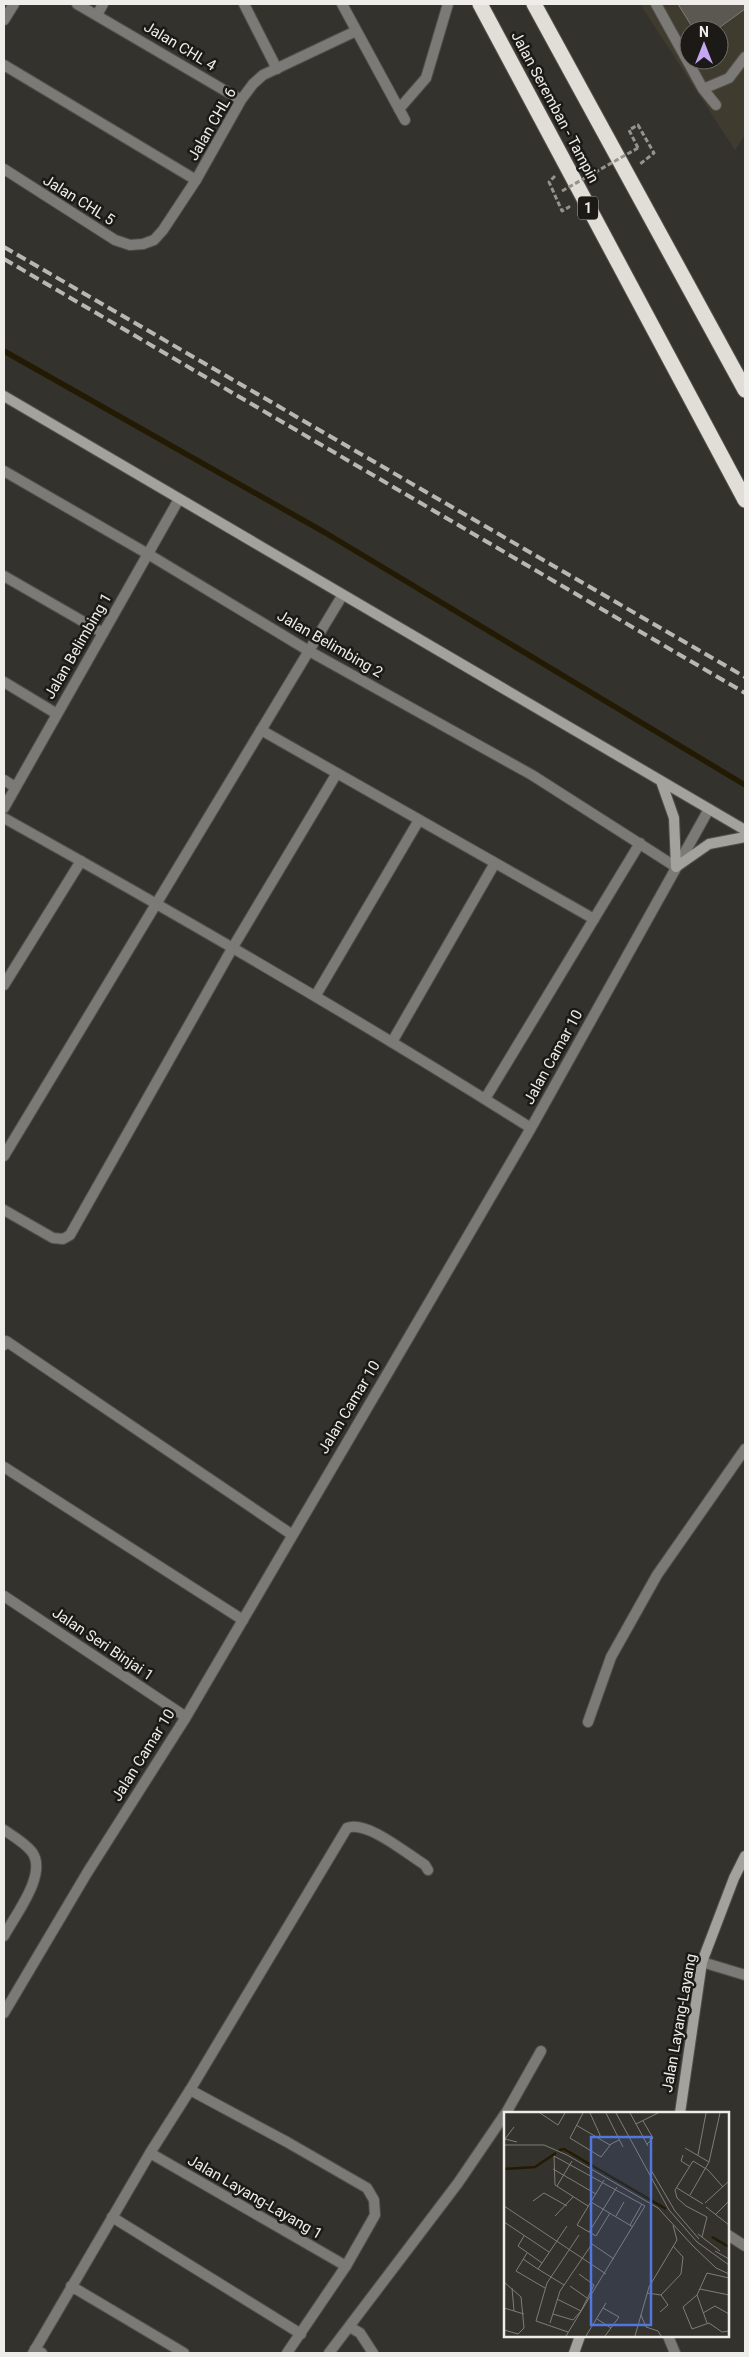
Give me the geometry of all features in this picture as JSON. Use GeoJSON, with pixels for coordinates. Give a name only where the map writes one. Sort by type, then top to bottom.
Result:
{"type":"FeatureCollection","features":[{"type":"Feature","properties":{"kind":"highway","name":"Jalan Seremban - Tampin"},"geometry":{"type":"LineString","coordinates":[[480,4],[745,500]]}},
{"type":"Feature","properties":{"kind":"highway","name":"Jalan Seremban - Tampin"},"geometry":{"type":"LineString","coordinates":[[534,4],[744,389]]}},
{"type":"Feature","properties":{"kind":"main road"},"geometry":{"type":"LineString","coordinates":[[4,396],[342,596],[745,830]]}},
{"type":"Feature","properties":{"kind":"main road"},"geometry":{"type":"LineString","coordinates":[[660,781],[674,818],[677,846],[676,867]]}},
{"type":"Feature","properties":{"kind":"main road"},"geometry":{"type":"LineString","coordinates":[[676,867],[709,844],[745,837]]}},
{"type":"Feature","properties":{"kind":"main road","name":"Jalan Layang-Layang"},"geometry":{"type":"LineString","coordinates":[[680,2112],[702,1962],[734,1878],[745,1856]]}},
{"type":"Feature","properties":{"kind":"main road"},"geometry":{"type":"LineString","coordinates":[[574,2353],[580,2337]]}},
{"type":"Feature","properties":{"kind":"street"},"geometry":{"type":"LineString","coordinates":[[4,20],[14,4]]}},
{"type":"Feature","properties":{"kind":"street","name":"Jalan CHL 4"},"geometry":{"type":"LineString","coordinates":[[77,4],[241,100]]}},
{"type":"Feature","properties":{"kind":"street"},"geometry":{"type":"LineString","coordinates":[[96,15],[104,4]]}},
{"type":"Feature","properties":{"kind":"street"},"geometry":{"type":"LineString","coordinates":[[244,4],[276,69]]}},
{"type":"Feature","properties":{"kind":"street"},"geometry":{"type":"LineString","coordinates":[[342,4],[405,120]]}},
{"type":"Feature","properties":{"kind":"street"},"geometry":{"type":"LineString","coordinates":[[399,109],[426,78],[448,4]]}},
{"type":"Feature","properties":{"kind":"street"},"geometry":{"type":"LineString","coordinates":[[656,4],[703,89],[716,105]]}},
{"type":"Feature","properties":{"kind":"street","name":"Jalan CHL 6"},"geometry":{"type":"LineString","coordinates":[[143,244],[154,240],[163,230],[196,180],[241,100],[253,84],[263,75],[356,31]]}},
{"type":"Feature","properties":{"kind":"street"},"geometry":{"type":"LineString","coordinates":[[703,89],[728,78],[745,57]]}},
{"type":"Feature","properties":{"kind":"street"},"geometry":{"type":"LineString","coordinates":[[4,65],[196,180]]}},
{"type":"Feature","properties":{"kind":"street","name":"Jalan CHL 5"},"geometry":{"type":"LineString","coordinates":[[4,169],[115,240],[130,245],[143,244]]}},
{"type":"Feature","properties":{"kind":"street","name":"Jalan Belimbing 2"},"geometry":{"type":"LineString","coordinates":[[4,471],[148,554],[309,651],[532,774],[598,819],[640,843],[676,867]]}},
{"type":"Feature","properties":{"kind":"street","name":"Jalan Belimbing 1"},"geometry":{"type":"LineString","coordinates":[[4,808],[179,499]]}},
{"type":"Feature","properties":{"kind":"street"},"geometry":{"type":"LineString","coordinates":[[4,576],[103,633]]}},
{"type":"Feature","properties":{"kind":"street"},"geometry":{"type":"LineString","coordinates":[[4,1156],[342,596]]}},
{"type":"Feature","properties":{"kind":"street"},"geometry":{"type":"LineString","coordinates":[[4,682],[57,714]]}},
{"type":"Feature","properties":{"kind":"street"},"geometry":{"type":"LineString","coordinates":[[261,730],[594,920]]}},
{"type":"Feature","properties":{"kind":"street"},"geometry":{"type":"LineString","coordinates":[[4,1210],[53,1238],[63,1239],[70,1235],[233,947],[337,773]]}},
{"type":"Feature","properties":{"kind":"street"},"geometry":{"type":"LineString","coordinates":[[4,780],[15,787]]}},
{"type":"Feature","properties":{"kind":"street","name":"Jalan Camar 10"},"geometry":{"type":"LineString","coordinates":[[4,2014],[87,1873],[186,1717],[291,1534],[530,1128],[709,809]]}},
{"type":"Feature","properties":{"kind":"street"},"geometry":{"type":"LineString","coordinates":[[4,818],[157,903],[316,995],[530,1128]]}},
{"type":"Feature","properties":{"kind":"street"},"geometry":{"type":"LineString","coordinates":[[316,995],[420,820]]}},
{"type":"Feature","properties":{"kind":"street"},"geometry":{"type":"LineString","coordinates":[[485,1099],[640,843]]}},
{"type":"Feature","properties":{"kind":"street"},"geometry":{"type":"LineString","coordinates":[[4,985],[81,861]]}},
{"type":"Feature","properties":{"kind":"street"},"geometry":{"type":"LineString","coordinates":[[392,1042],[495,863]]}},
{"type":"Feature","properties":{"kind":"street"},"geometry":{"type":"LineString","coordinates":[[5,1341],[291,1534]]}},
{"type":"Feature","properties":{"kind":"street"},"geometry":{"type":"LineString","coordinates":[[588,1722],[610,1657],[652,1583],[745,1450]]}},
{"type":"Feature","properties":{"kind":"street"},"geometry":{"type":"LineString","coordinates":[[4,1467],[242,1620]]}},
{"type":"Feature","properties":{"kind":"street","name":"Jalan Seri Binjai 1"},"geometry":{"type":"LineString","coordinates":[[4,1596],[186,1717]]}},
{"type":"Feature","properties":{"kind":"street"},"geometry":{"type":"LineString","coordinates":[[37,2352],[71,2286],[347,1828],[353,1826],[369,1829],[425,1865],[428,1870]]}},
{"type":"Feature","properties":{"kind":"street"},"geometry":{"type":"LineString","coordinates":[[4,1830],[31,1851],[37,1862],[33,1884],[4,1936]]}},
{"type":"Feature","properties":{"kind":"street"},"geometry":{"type":"LineString","coordinates":[[702,1962],[745,1975]]}},
{"type":"Feature","properties":{"kind":"street"},"geometry":{"type":"LineString","coordinates":[[506,2112],[541,2051]]}},
{"type":"Feature","properties":{"kind":"street"},"geometry":{"type":"LineString","coordinates":[[190,2090],[367,2188],[374,2200],[375,2215],[346,2266],[287,2353]]}},
{"type":"Feature","properties":{"kind":"street"},"geometry":{"type":"LineString","coordinates":[[329,2353],[458,2183],[504,2115]]}},
{"type":"Feature","properties":{"kind":"street","name":"Jalan Layang-Layang 1"},"geometry":{"type":"LineString","coordinates":[[150,2153],[346,2266]]}},
{"type":"Feature","properties":{"kind":"street"},"geometry":{"type":"LineString","coordinates":[[112,2217],[301,2334]]}},
{"type":"Feature","properties":{"kind":"street"},"geometry":{"type":"LineString","coordinates":[[729,2236],[745,2246]]}},
{"type":"Feature","properties":{"kind":"street"},"geometry":{"type":"LineString","coordinates":[[71,2286],[184,2353]]}},
{"type":"Feature","properties":{"kind":"street"},"geometry":{"type":"LineString","coordinates":[[350,2327],[360,2333],[373,2353]]}},
{"type":"Feature","properties":{"kind":"street"},"geometry":{"type":"LineString","coordinates":[[668,2337],[675,2353]]}},
{"type":"Feature","properties":{"kind":"path"},"geometry":{"type":"LineString","coordinates":[[549,182],[562,210],[569,207],[562,192],[638,148],[629,130],[638,125],[654,153]]}},
{"type":"Feature","properties":{"kind":"shaded area"},"geometry":{"type":"Polygon","coordinates":[[[640,4],[745,4],[745,135],[735,150],[683,70],[729,70],[729,20],[679,20],[679,64],[640,4]]]}},
{"type":"Feature","properties":{"kind":"building"},"geometry":{"type":"Polygon","coordinates":[[[678,4],[745,4],[745,9],[729,21],[688,20],[678,4]]]}},
{"type":"Feature","properties":{"kind":"waterway"},"geometry":{"type":"LineString","coordinates":[[4,351],[324,532],[745,785]]}},
{"type":"Feature","properties":{"kind":"railway"},"geometry":{"type":"LineString","coordinates":[[4,247],[745,677]]}},
{"type":"Feature","properties":{"kind":"railway"},"geometry":{"type":"LineString","coordinates":[[4,259],[745,693]]}}]}
